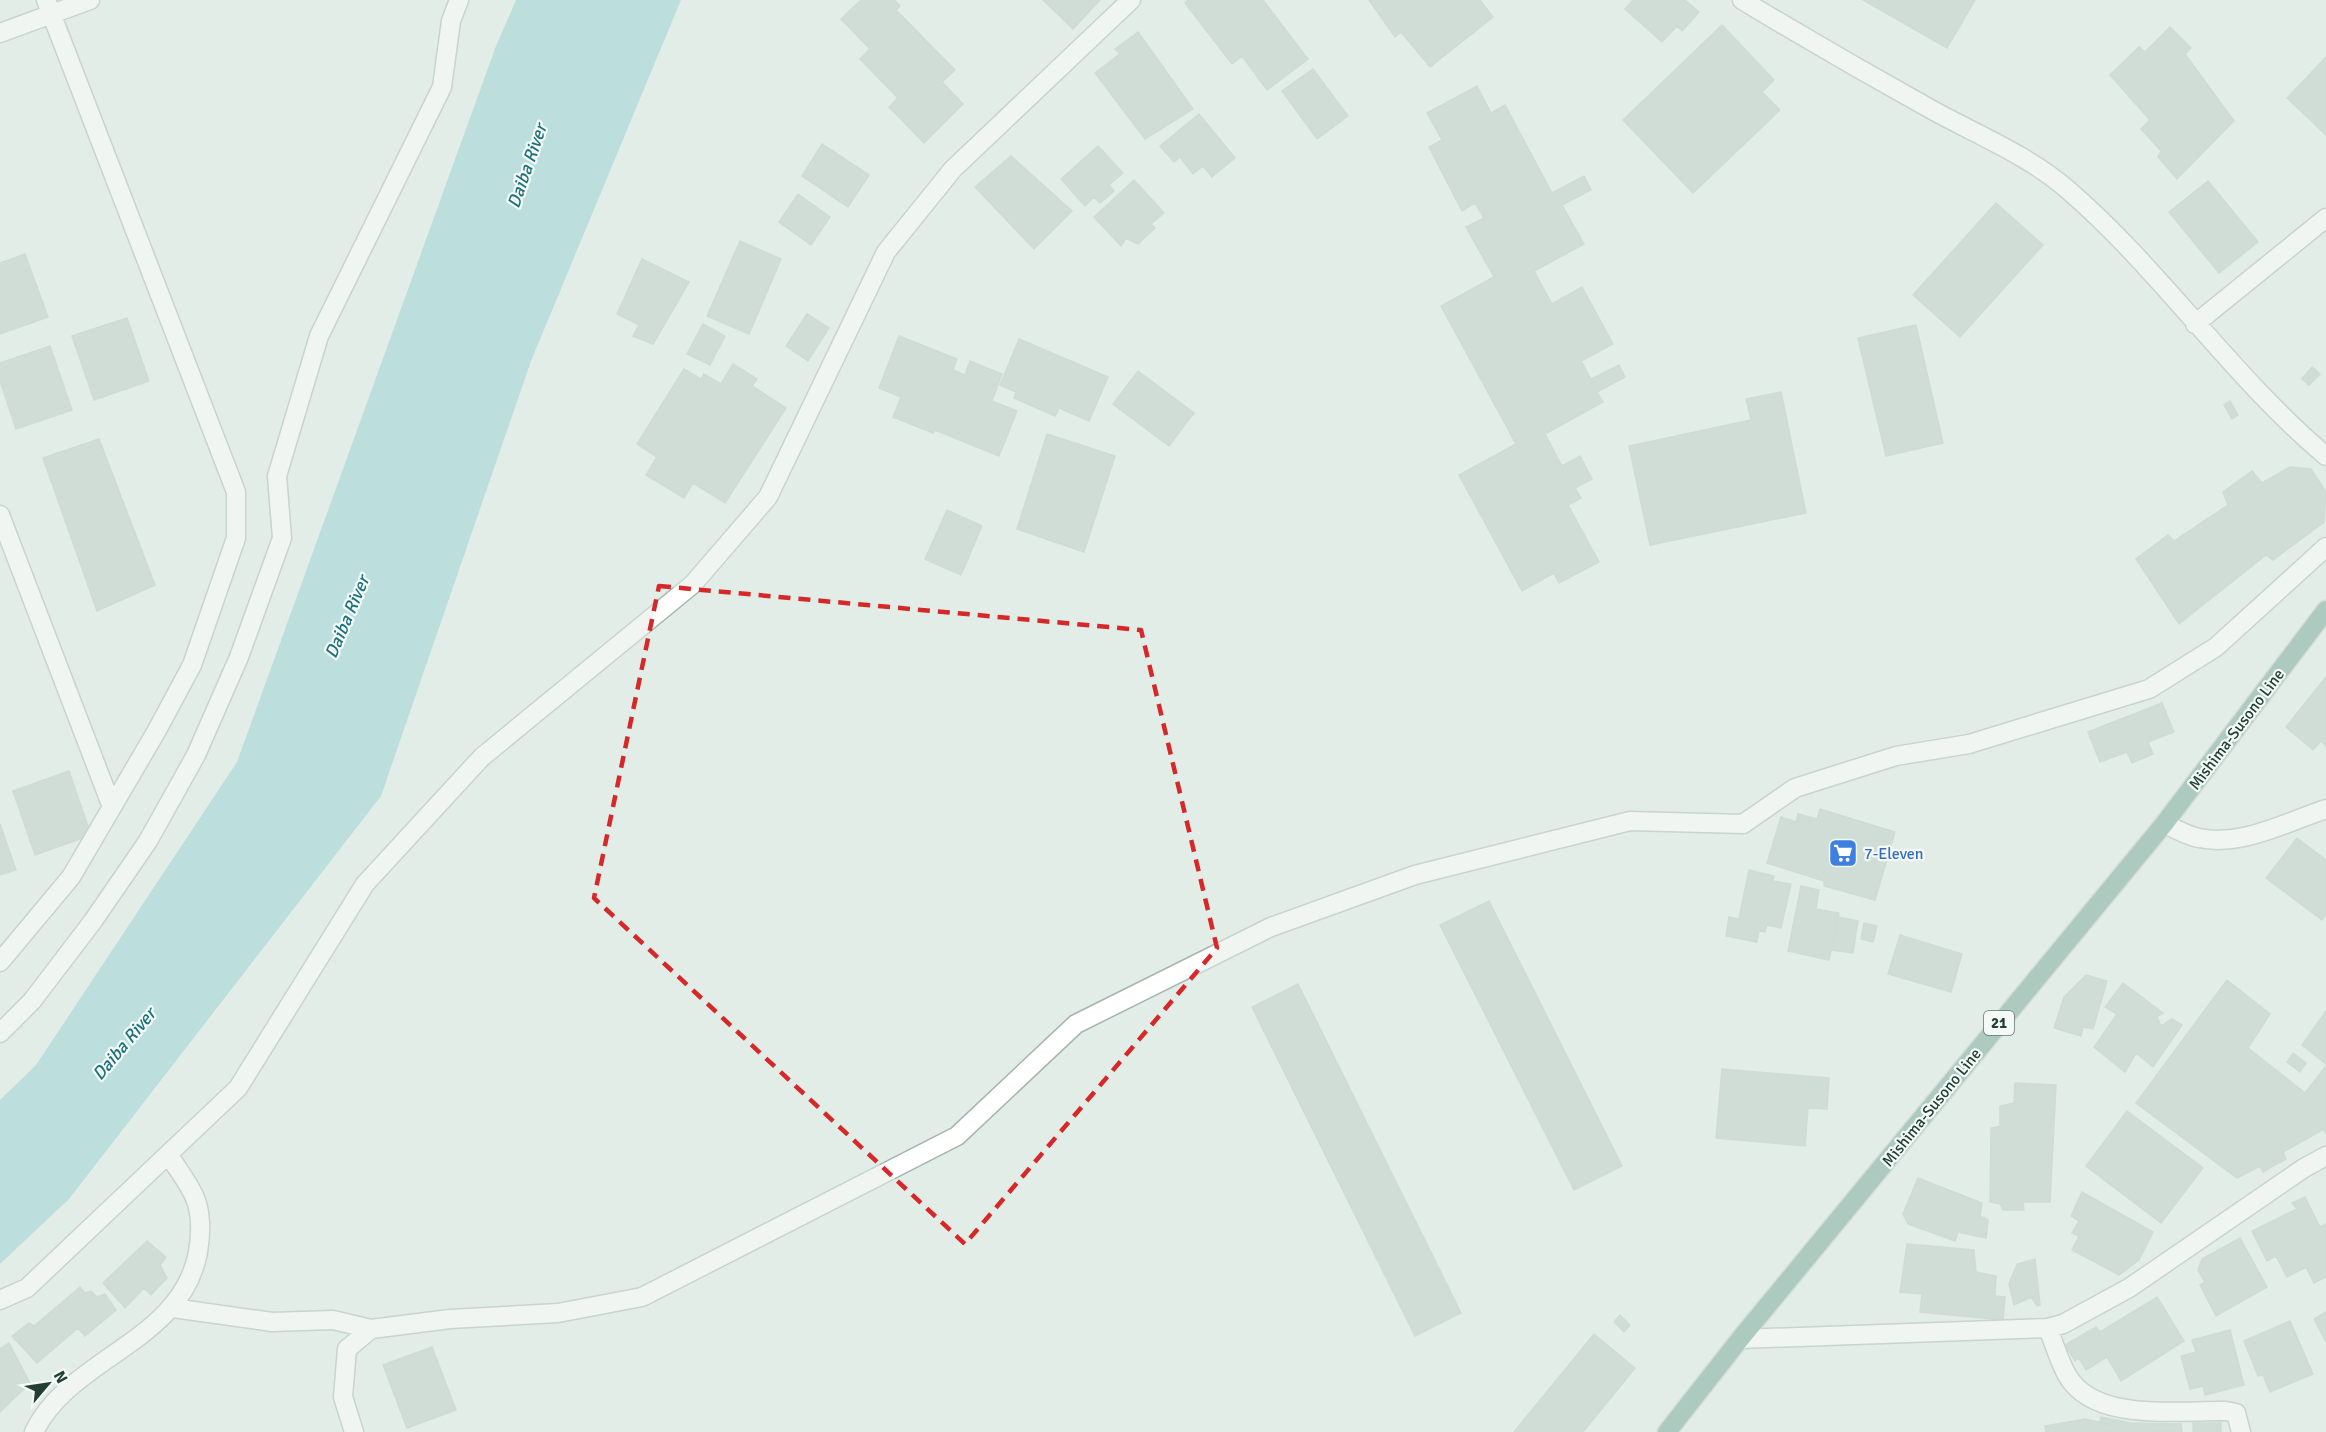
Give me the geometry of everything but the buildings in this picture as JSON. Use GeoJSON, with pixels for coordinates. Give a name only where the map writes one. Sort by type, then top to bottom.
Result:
{"type":"FeatureCollection","features":[{"type":"Feature","properties":{"kind":"main road","name":"Mishima-Susono Line"},"geometry":{"type":"LineString","coordinates":[[1667,1432],[1740,1338],[2164,824],[2326,610]]}},
{"type":"Feature","properties":{"kind":"street"},"geometry":{"type":"LineString","coordinates":[[0,33],[49,7],[90,0]]}},
{"type":"Feature","properties":{"kind":"street"},"geometry":{"type":"LineString","coordinates":[[0,1033],[39,993],[93,921],[148,841],[196,755],[239,657],[282,538],[277,476],[319,336],[442,87],[452,21],[459,0]]}},
{"type":"Feature","properties":{"kind":"street"},"geometry":{"type":"LineString","coordinates":[[0,1300],[27,1288],[238,1088],[366,884],[482,757],[693,584],[768,497],[886,252],[953,169],[1131,0]]}},
{"type":"Feature","properties":{"kind":"street"},"geometry":{"type":"LineString","coordinates":[[1742,0],[1865,74],[2029,162],[2065,187],[2103,222],[2256,392],[2326,456]]}},
{"type":"Feature","properties":{"kind":"street"},"geometry":{"type":"LineString","coordinates":[[0,962],[71,877],[156,732],[192,665],[236,538],[236,492],[49,7]]}},
{"type":"Feature","properties":{"kind":"street"},"geometry":{"type":"LineString","coordinates":[[2195,324],[2326,218]]}},
{"type":"Feature","properties":{"kind":"street"},"geometry":{"type":"LineString","coordinates":[[0,515],[112,807]]}},
{"type":"Feature","properties":{"kind":"street"},"geometry":{"type":"LineString","coordinates":[[173,1308],[272,1322],[333,1320],[371,1329],[450,1319],[558,1313],[642,1297],[957,1136],[1076,1024],[1271,927],[1415,875],[1630,821],[1743,824],[1795,788],[1896,756],[1969,744],[2149,689],[2216,646],[2326,548]]}},
{"type":"Feature","properties":{"kind":"street"},"geometry":{"type":"LineString","coordinates":[[2164,824],[2198,838],[2219,840],[2242,837],[2326,808]]}},
{"type":"Feature","properties":{"kind":"street"},"geometry":{"type":"LineString","coordinates":[[34,1432],[40,1419],[55,1400],[173,1308],[195,1272],[201,1238],[200,1214],[194,1197],[169,1155]]}},
{"type":"Feature","properties":{"kind":"street"},"geometry":{"type":"LineString","coordinates":[[1740,1338],[2048,1328],[2063,1324],[2129,1288],[2304,1168],[2326,1156]]}},
{"type":"Feature","properties":{"kind":"street"},"geometry":{"type":"LineString","coordinates":[[2048,1328],[2067,1375],[2079,1391],[2097,1404],[2118,1409],[2226,1411],[2236,1413],[2241,1432]]}},
{"type":"Feature","properties":{"kind":"street"},"geometry":{"type":"LineString","coordinates":[[354,1432],[343,1397],[347,1349],[371,1329]]}},
{"type":"Feature","properties":{"kind":"highlighted area"},"geometry":{"type":"Polygon","coordinates":[[[659,586],[1141,630],[1217,948],[965,1244],[594,898],[659,586]]]}},
{"type":"Feature","properties":{"kind":"water","name":"Daiba River"},"geometry":{"type":"Polygon","coordinates":[[[516,0],[681,0],[531,361],[381,796],[69,1199],[0,1264],[0,1100],[36,1065],[237,762],[496,46],[516,0]]]}},
{"type":"Feature","properties":{"kind":"place","name":"7-Eleven"},"geometry":{"type":"Point","coordinates":[1843,853]}}]}
